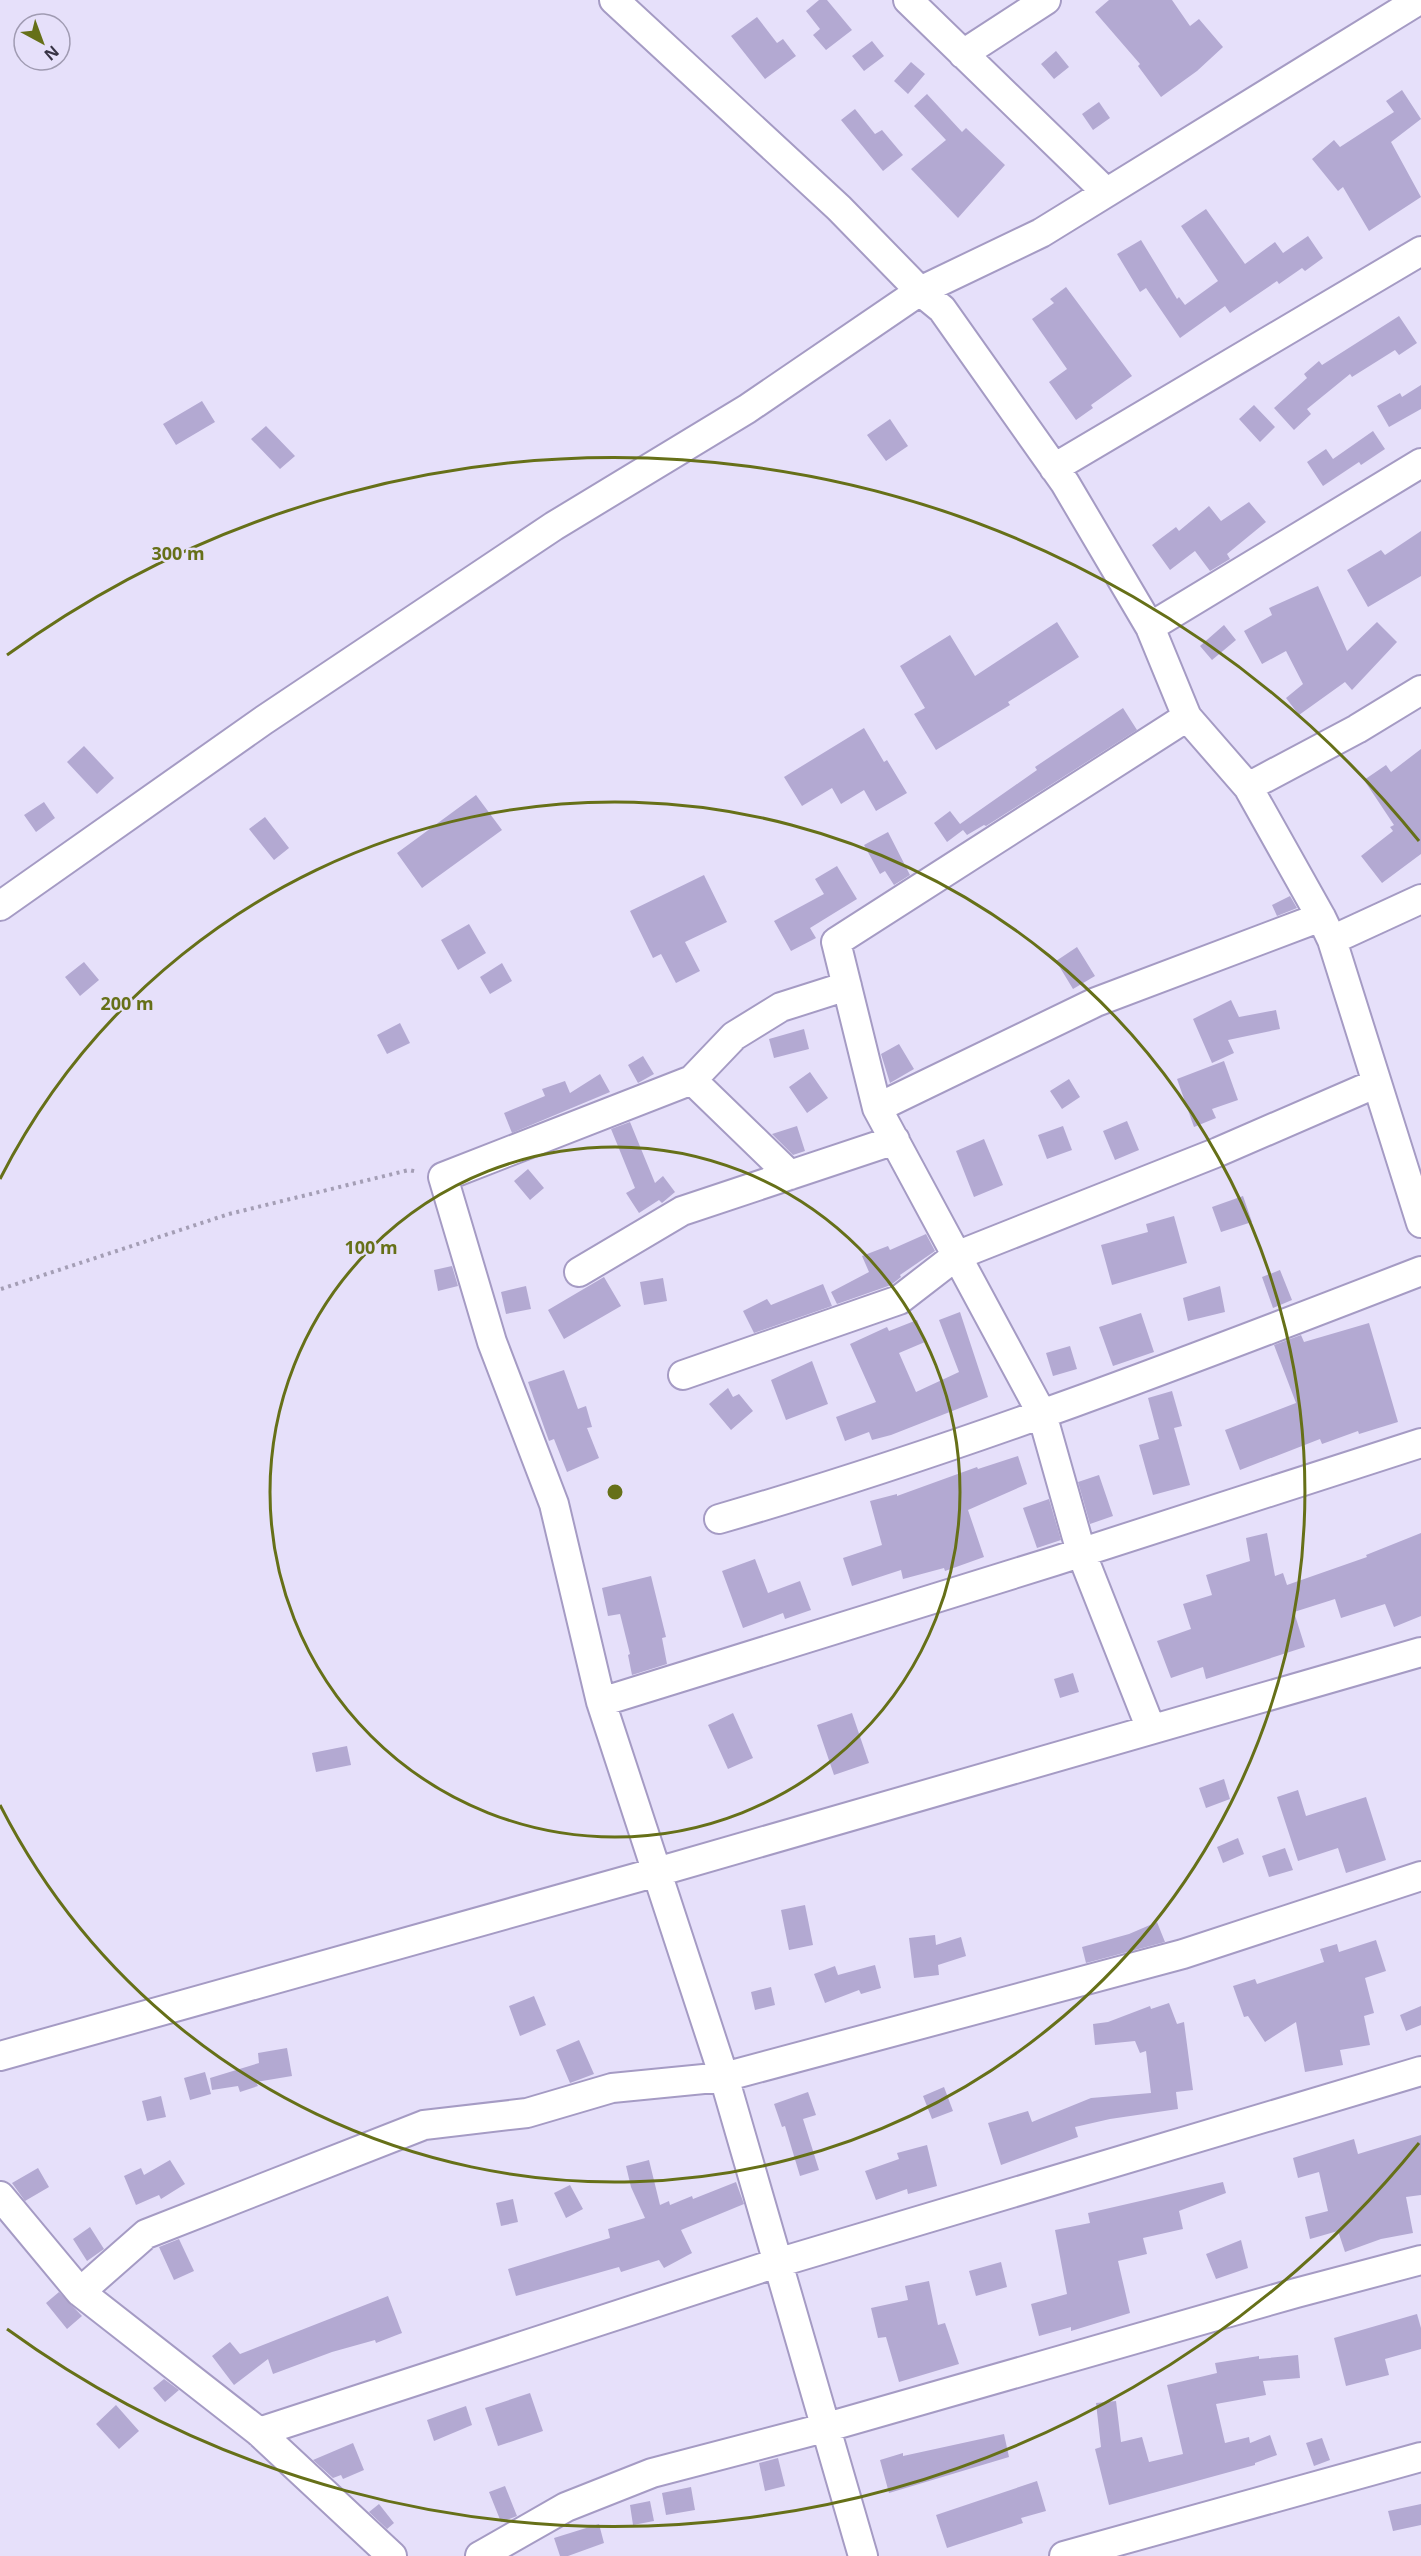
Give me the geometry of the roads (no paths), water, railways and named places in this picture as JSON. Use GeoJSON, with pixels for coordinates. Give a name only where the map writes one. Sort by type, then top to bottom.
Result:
{"type":"FeatureCollection","features":[{"type":"Feature","properties":{"kind":"street"},"geometry":{"type":"LineString","coordinates":[[614,0],[839,208],[920,291],[942,309],[1054,468],[1150,627],[1187,717],[1248,787],[1327,929],[1421,1223]]}},
{"type":"Feature","properties":{"kind":"street"},"geometry":{"type":"LineString","coordinates":[[909,0],[1106,192]]}},
{"type":"Feature","properties":{"kind":"street"},"geometry":{"type":"LineString","coordinates":[[963,54],[1046,0]]}},
{"type":"Feature","properties":{"kind":"street"},"geometry":{"type":"LineString","coordinates":[[0,906],[264,720],[554,526],[747,408],[920,291],[1041,233],[1419,0]]}},
{"type":"Feature","properties":{"kind":"street"},"geometry":{"type":"LineString","coordinates":[[1054,468],[1421,251]]}},
{"type":"Feature","properties":{"kind":"street"},"geometry":{"type":"LineString","coordinates":[[1150,627],[1421,463]]}},
{"type":"Feature","properties":{"kind":"street"},"geometry":{"type":"LineString","coordinates":[[1248,787],[1357,729],[1421,690]]}},
{"type":"Feature","properties":{"kind":"street"},"geometry":{"type":"LineString","coordinates":[[1151,1729],[1081,1552],[1042,1414],[877,1108],[836,942],[1187,717]]}},
{"type":"Feature","properties":{"kind":"street"},"geometry":{"type":"LineString","coordinates":[[877,1108],[1096,1002],[1421,899]]}},
{"type":"Feature","properties":{"kind":"street"},"geometry":{"type":"LineString","coordinates":[[847,986],[781,1007],[734,1036],[692,1080],[514,1152],[442,1177],[492,1342],[554,1504],[601,1702],[724,2077],[863,2556]]}},
{"type":"Feature","properties":{"kind":"street"},"geometry":{"type":"LineString","coordinates":[[692,1080],[790,1175]]}},
{"type":"Feature","properties":{"kind":"street"},"geometry":{"type":"LineString","coordinates":[[683,1375],[899,1300],[956,1256],[1218,1152],[1377,1083]]}},
{"type":"Feature","properties":{"kind":"street"},"geometry":{"type":"LineString","coordinates":[[579,1272],[682,1211],[895,1140]]}},
{"type":"Feature","properties":{"kind":"street"},"geometry":{"type":"LineString","coordinates":[[719,1519],[839,1484],[1120,1387],[1421,1271]]}},
{"type":"Feature","properties":{"kind":"street"},"geometry":{"type":"LineString","coordinates":[[601,1702],[1421,1443]]}},
{"type":"Feature","properties":{"kind":"street"},"geometry":{"type":"LineString","coordinates":[[0,2056],[657,1872],[1421,1652]]}},
{"type":"Feature","properties":{"kind":"street"},"geometry":{"type":"LineString","coordinates":[[80,2292],[146,2234],[424,2125],[526,2114],[612,2088],[724,2077],[1183,1954],[1421,1876]]}},
{"type":"Feature","properties":{"kind":"street"},"geometry":{"type":"LineString","coordinates":[[259,2432],[777,2263],[1421,2071]]}},
{"type":"Feature","properties":{"kind":"street"},"geometry":{"type":"LineString","coordinates":[[0,2196],[80,2292],[259,2432],[392,2556]]}},
{"type":"Feature","properties":{"kind":"street"},"geometry":{"type":"LineString","coordinates":[[480,2556],[566,2506],[652,2473],[824,2428],[1296,2292],[1421,2260]]}},
{"type":"Feature","properties":{"kind":"street"},"geometry":{"type":"LineString","coordinates":[[1064,2556],[1421,2457]]}}]}
